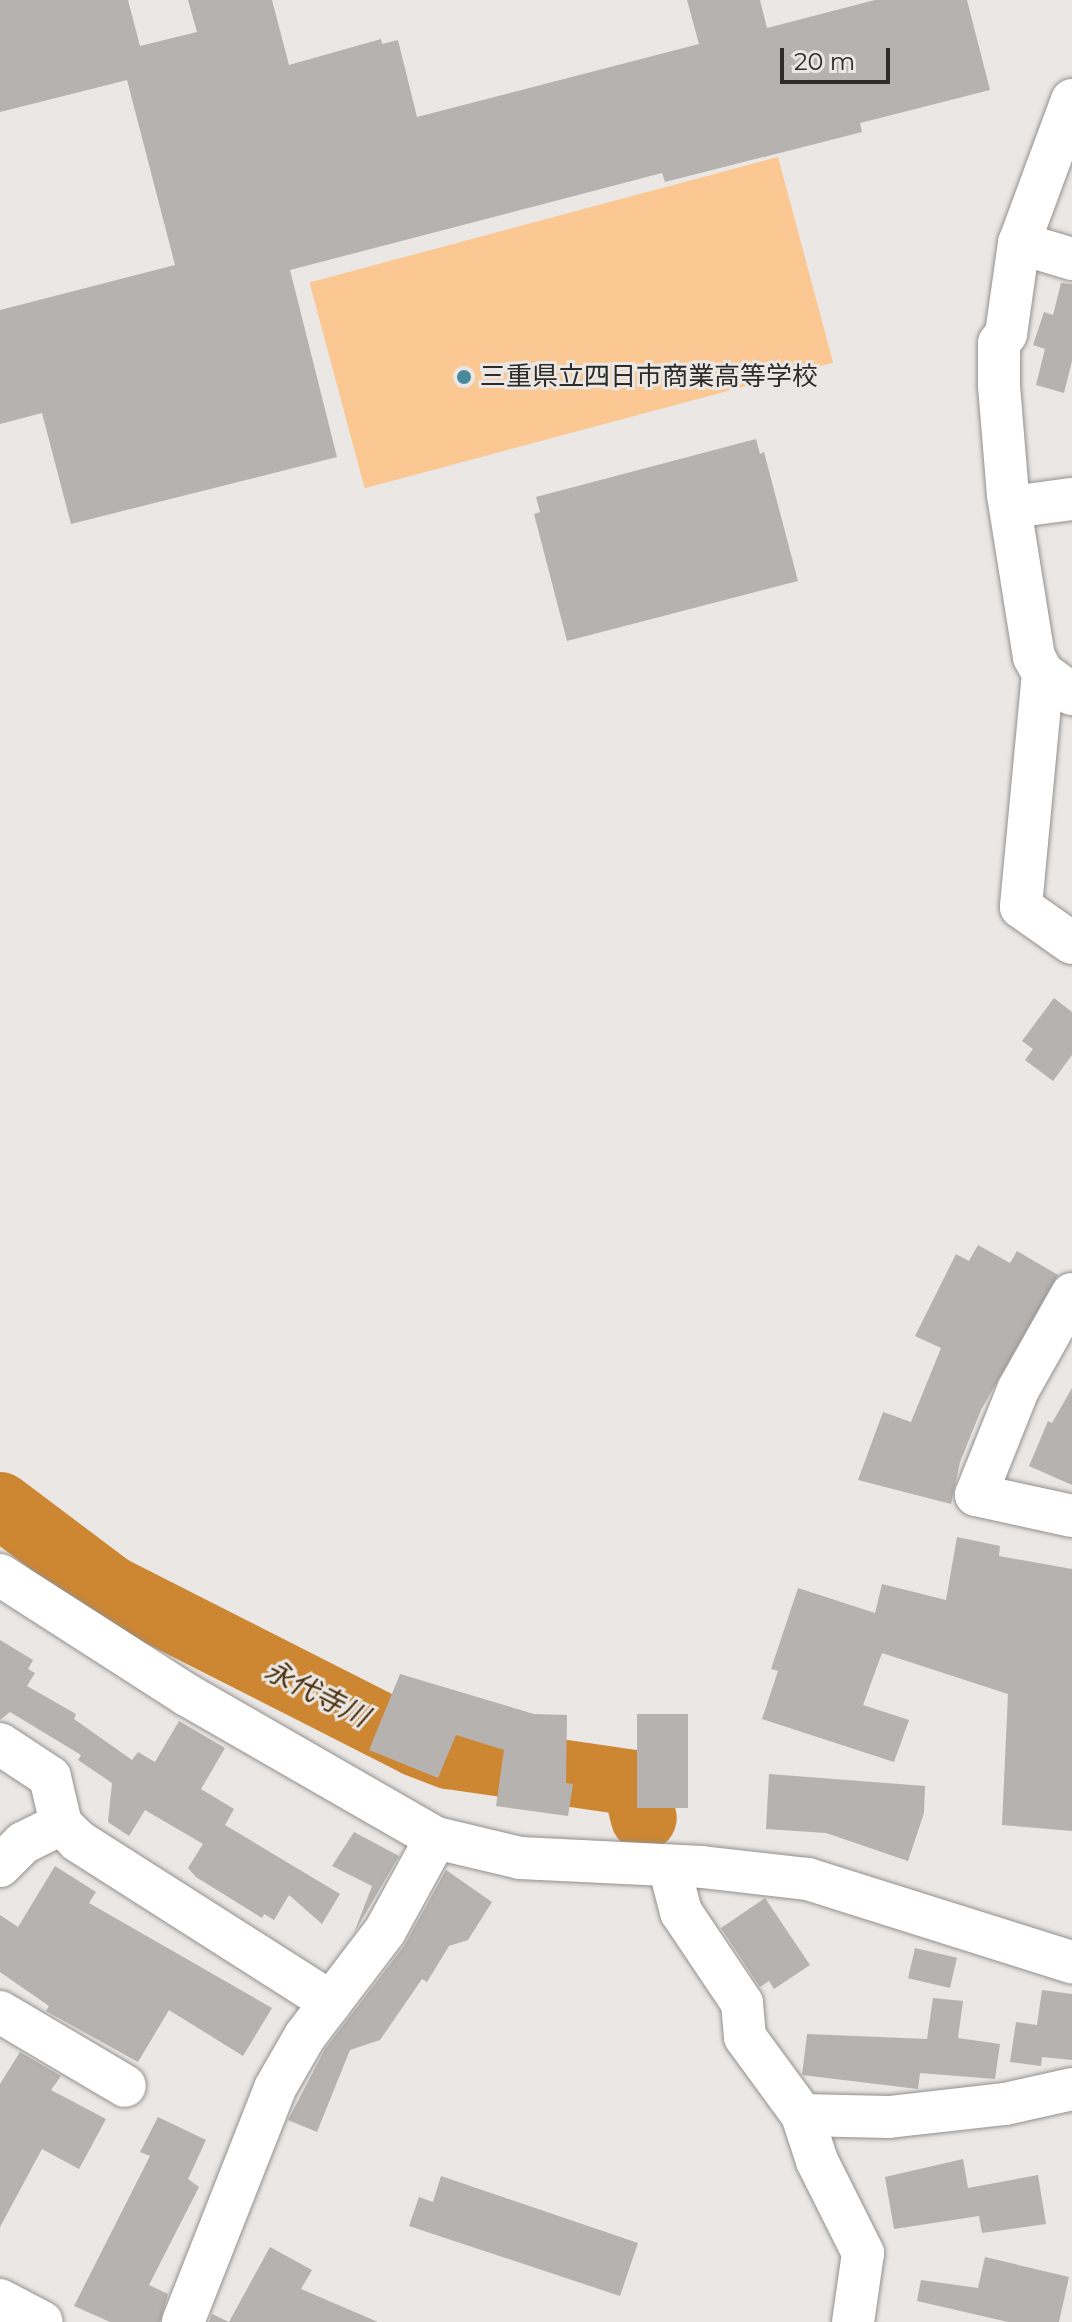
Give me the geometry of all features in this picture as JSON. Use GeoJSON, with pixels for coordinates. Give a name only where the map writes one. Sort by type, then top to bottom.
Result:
{"type":"FeatureCollection","features":[{"type":"Feature","properties":{"kind":"street"},"geometry":{"type":"LineString","coordinates":[[1072,100],[1019,243],[1006,334],[999,343],[1000,414],[1034,657],[1058,684],[1021,907],[1072,943]]}},
{"type":"Feature","properties":{"kind":"street"},"geometry":{"type":"LineString","coordinates":[[1019,243],[1072,259]]}},
{"type":"Feature","properties":{"kind":"street"},"geometry":{"type":"LineString","coordinates":[[1012,507],[1072,499]]}},
{"type":"Feature","properties":{"kind":"street"},"geometry":{"type":"LineString","coordinates":[[1072,1294],[1018,1390],[976,1495],[1072,1516]]}},
{"type":"Feature","properties":{"kind":"street"},"geometry":{"type":"LineString","coordinates":[[0,1575],[187,1695],[436,1838],[520,1858],[669,1866],[808,1879],[1072,1962]]}},
{"type":"Feature","properties":{"kind":"street"},"geometry":{"type":"LineString","coordinates":[[0,1744],[50,1777],[61,1824],[78,1841],[331,2002]]}},
{"type":"Feature","properties":{"kind":"street"},"geometry":{"type":"LineString","coordinates":[[0,1866],[23,1843],[61,1824]]}},
{"type":"Feature","properties":{"kind":"street"},"geometry":{"type":"LineString","coordinates":[[183,2322],[275,2088],[331,2002],[385,1931],[436,1838]]}},
{"type":"Feature","properties":{"kind":"street"},"geometry":{"type":"LineString","coordinates":[[669,1866],[681,1912],[742,2003],[745,2037],[802,2115],[817,2161],[863,2253],[853,2322]]}},
{"type":"Feature","properties":{"kind":"street"},"geometry":{"type":"LineString","coordinates":[[0,2012],[125,2086]]}},
{"type":"Feature","properties":{"kind":"street"},"geometry":{"type":"LineString","coordinates":[[802,2115],[889,2117],[1005,2104],[1072,2089]]}},
{"type":"Feature","properties":{"kind":"street"},"geometry":{"type":"LineString","coordinates":[[0,2300],[42,2322]]}},
{"type":"Feature","properties":{"kind":"shaded area"},"geometry":{"type":"Polygon","coordinates":[[[778,157],[833,363],[365,488],[310,283],[778,157]]]}},
{"type":"Feature","properties":{"kind":"building"},"geometry":{"type":"Polygon","coordinates":[[[0,0],[128,0],[140,46],[197,32],[188,0],[272,0],[289,65],[381,39],[382,44],[398,40],[417,117],[699,44],[687,0],[760,0],[767,28],[875,0],[967,0],[990,90],[860,123],[862,132],[665,182],[662,173],[290,270],[337,457],[71,524],[42,413],[0,424],[0,310],[175,265],[127,80],[0,112],[0,0]]]}},
{"type":"Feature","properties":{"kind":"building"},"geometry":{"type":"Polygon","coordinates":[[[1061,283],[1072,284],[1072,361],[1064,393],[1036,385],[1045,349],[1033,345],[1044,312],[1053,315],[1061,283]]]}},
{"type":"Feature","properties":{"kind":"building"},"geometry":{"type":"Polygon","coordinates":[[[756,439],[760,454],[764,452],[798,581],[567,641],[534,514],[540,512],[536,497],[756,439]]]}},
{"type":"Feature","properties":{"kind":"building"},"geometry":{"type":"Polygon","coordinates":[[[1054,998],[1072,1012],[1072,1055],[1053,1081],[1025,1060],[1033,1049],[1022,1041],[1054,998]]]}},
{"type":"Feature","properties":{"kind":"building"},"geometry":{"type":"Polygon","coordinates":[[[978,1245],[1010,1263],[1017,1251],[1058,1275],[981,1410],[960,1462],[951,1504],[858,1480],[883,1412],[911,1422],[941,1348],[915,1336],[956,1254],[969,1261],[978,1245]]]}},
{"type":"Feature","properties":{"kind":"building"},"geometry":{"type":"Polygon","coordinates":[[[1072,1388],[1072,1485],[1029,1466],[1048,1421],[1052,1423],[1072,1388]]]}},
{"type":"Feature","properties":{"kind":"building"},"geometry":{"type":"Polygon","coordinates":[[[957,1537],[1000,1546],[999,1556],[1072,1569],[1072,1831],[1002,1825],[1008,1694],[882,1653],[863,1705],[909,1720],[894,1762],[762,1719],[778,1671],[771,1669],[798,1588],[875,1613],[882,1584],[946,1600],[957,1537]]]}},
{"type":"Feature","properties":{"kind":"building"},"geometry":{"type":"Polygon","coordinates":[[[0,1640],[33,1660],[28,1669],[35,1673],[27,1686],[76,1714],[74,1719],[132,1760],[138,1752],[155,1762],[179,1721],[225,1748],[201,1789],[234,1809],[225,1825],[340,1894],[322,1924],[289,1895],[274,1920],[264,1914],[262,1918],[196,1877],[188,1868],[203,1844],[145,1810],[129,1836],[108,1822],[112,1783],[78,1760],[81,1755],[10,1712],[0,1720],[0,1640]]]}},
{"type":"Feature","properties":{"kind":"building"},"geometry":{"type":"Polygon","coordinates":[[[400,1674],[534,1714],[567,1715],[566,1783],[573,1784],[568,1816],[496,1806],[504,1750],[456,1735],[438,1778],[369,1750],[400,1674]]]}},
{"type":"Feature","properties":{"kind":"building"},"geometry":{"type":"Polygon","coordinates":[[[637,1714],[688,1714],[688,1808],[637,1808],[637,1714]]]}},
{"type":"Feature","properties":{"kind":"building"},"geometry":{"type":"Polygon","coordinates":[[[769,1774],[925,1786],[924,1813],[908,1861],[826,1833],[766,1829],[769,1774]]]}},
{"type":"Feature","properties":{"kind":"building"},"geometry":{"type":"Polygon","coordinates":[[[354,1832],[399,1856],[354,1933],[372,1886],[332,1866],[354,1832]]]}},
{"type":"Feature","properties":{"kind":"building"},"geometry":{"type":"Polygon","coordinates":[[[55,1866],[96,1892],[89,1903],[272,2008],[243,2056],[169,2010],[138,2062],[46,2011],[49,2006],[0,1972],[0,1915],[18,1927],[55,1866]]]}},
{"type":"Feature","properties":{"kind":"building"},"geometry":{"type":"Polygon","coordinates":[[[446,1870],[492,1902],[468,1940],[449,1946],[427,1982],[422,1979],[380,2040],[350,2050],[317,2132],[288,2120],[325,2049],[404,1946],[446,1870]]]}},
{"type":"Feature","properties":{"kind":"building"},"geometry":{"type":"Polygon","coordinates":[[[765,1898],[810,1965],[774,1989],[769,1981],[760,1987],[721,1928],[765,1898]]]}},
{"type":"Feature","properties":{"kind":"building"},"geometry":{"type":"Polygon","coordinates":[[[915,1948],[957,1958],[950,1988],[908,1978],[915,1948]]]}},
{"type":"Feature","properties":{"kind":"building"},"geometry":{"type":"Polygon","coordinates":[[[1042,1990],[1072,1994],[1072,2060],[1042,2057],[1041,2066],[1010,2062],[1016,2022],[1037,2025],[1042,1990]]]}},
{"type":"Feature","properties":{"kind":"building"},"geometry":{"type":"Polygon","coordinates":[[[933,1998],[963,2001],[958,2038],[1000,2044],[995,2079],[920,2073],[918,2089],[802,2075],[807,2034],[927,2039],[933,1998]]]}},
{"type":"Feature","properties":{"kind":"building"},"geometry":{"type":"Polygon","coordinates":[[[20,2052],[61,2076],[51,2090],[106,2119],[79,2169],[42,2149],[0,2227],[0,2084],[20,2052]]]}},
{"type":"Feature","properties":{"kind":"building"},"geometry":{"type":"Polygon","coordinates":[[[158,2117],[206,2140],[188,2179],[199,2187],[149,2285],[168,2294],[160,2322],[110,2322],[74,2306],[150,2156],[140,2152],[158,2117]]]}},
{"type":"Feature","properties":{"kind":"building"},"geometry":{"type":"Polygon","coordinates":[[[963,2159],[968,2188],[1038,2175],[1046,2224],[982,2233],[979,2216],[894,2229],[885,2177],[963,2159]]]}},
{"type":"Feature","properties":{"kind":"building"},"geometry":{"type":"Polygon","coordinates":[[[441,2176],[638,2243],[620,2296],[409,2226],[419,2197],[433,2202],[441,2176]]]}},
{"type":"Feature","properties":{"kind":"building"},"geometry":{"type":"Polygon","coordinates":[[[270,2247],[312,2270],[301,2289],[378,2322],[229,2322],[270,2247]]]}},
{"type":"Feature","properties":{"kind":"building"},"geometry":{"type":"Polygon","coordinates":[[[985,2257],[1069,2277],[1059,2322],[1008,2322],[917,2301],[921,2280],[978,2288],[985,2257]]]}},
{"type":"Feature","properties":{"kind":"building"},"geometry":{"type":"Polygon","coordinates":[[[212,2314],[229,2322],[209,2322],[212,2314]]]}},
{"type":"Feature","properties":{"kind":"waterway","name":"永代寺川"},"geometry":{"type":"LineString","coordinates":[[0,1505],[112,1589],[417,1744],[449,1756],[635,1783],[644,1818]]}},
{"type":"Feature","properties":{"kind":"place","name":"三重県立四日市商業高等学校"},"geometry":{"type":"Point","coordinates":[464,377]}}]}
